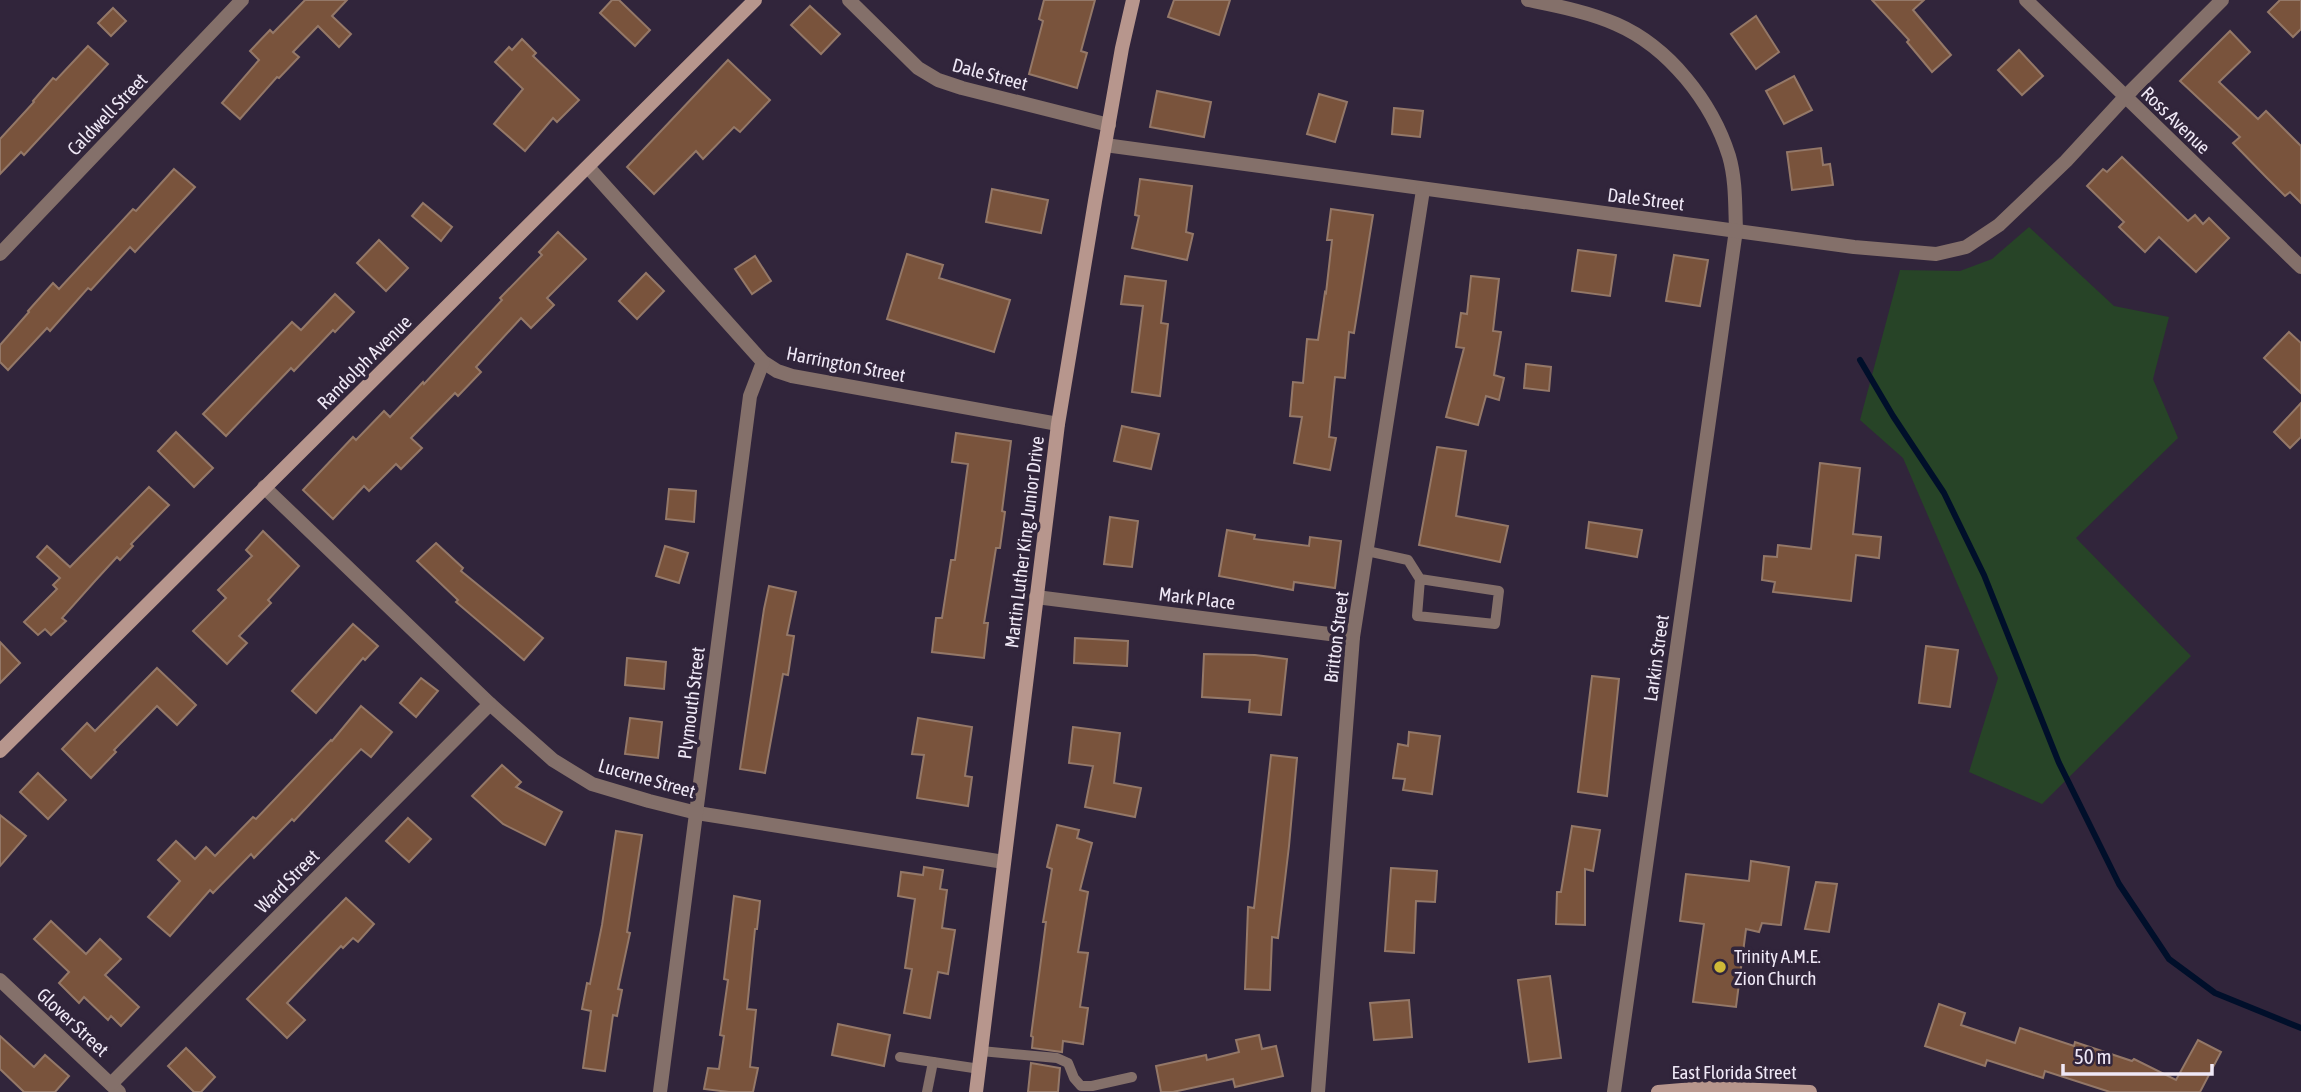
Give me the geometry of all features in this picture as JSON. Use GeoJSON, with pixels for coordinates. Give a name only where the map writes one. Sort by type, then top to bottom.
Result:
{"type":"FeatureCollection","features":[{"type":"Feature","properties":{"kind":"main road","name":"Randolph Avenue"},"geometry":{"type":"LineString","coordinates":[[0,751],[755,0]]}},
{"type":"Feature","properties":{"kind":"main road","name":"Martin Luther King Junior Drive"},"geometry":{"type":"LineString","coordinates":[[976,1092],[1058,424],[1075,312],[1133,0]]}},
{"type":"Feature","properties":{"kind":"main road","name":"East Florida Street"},"geometry":{"type":"LineString","coordinates":[[1658,1092],[1706,1088],[1810,1092]]}},
{"type":"Feature","properties":{"kind":"street","name":"Caldwell Street"},"geometry":{"type":"LineString","coordinates":[[3,246],[242,0]]}},
{"type":"Feature","properties":{"kind":"street","name":"Dale Street"},"geometry":{"type":"LineString","coordinates":[[849,0],[918,68],[938,80],[1109,125]]}},
{"type":"Feature","properties":{"kind":"street","name":"Larkin Street"},"geometry":{"type":"LineString","coordinates":[[1528,0],[1617,24],[1650,44],[1674,65],[1698,94],[1715,121],[1729,157],[1735,188],[1736,230],[1614,1092]]}},
{"type":"Feature","properties":{"kind":"street","name":"Ross Avenue"},"geometry":{"type":"LineString","coordinates":[[2026,0],[2301,267]]}},
{"type":"Feature","properties":{"kind":"street","name":"Dale Street"},"geometry":{"type":"LineString","coordinates":[[1105,145],[1884,251],[1936,254],[1966,247],[1999,225],[2066,162],[2124,97],[2222,0]]}},
{"type":"Feature","properties":{"kind":"street","name":"Harrington Street"},"geometry":{"type":"LineString","coordinates":[[588,167],[763,362],[777,371],[792,376],[1058,424]]}},
{"type":"Feature","properties":{"kind":"street","name":"Britton Street"},"geometry":{"type":"LineString","coordinates":[[1318,1092],[1353,637],[1423,190]]}},
{"type":"Feature","properties":{"kind":"street","name":"Plymouth Street"},"geometry":{"type":"LineString","coordinates":[[660,1092],[750,396],[763,362]]}},
{"type":"Feature","properties":{"kind":"street","name":"Lucerne Street"},"geometry":{"type":"LineString","coordinates":[[264,487],[490,704],[553,760],[593,784],[697,813],[1004,862]]}},
{"type":"Feature","properties":{"kind":"street","name":"Mark Place"},"geometry":{"type":"LineString","coordinates":[[1036,597],[1353,637]]}},
{"type":"Feature","properties":{"kind":"street","name":"Ward Street"},"geometry":{"type":"LineString","coordinates":[[115,1088],[490,704]]}},
{"type":"Feature","properties":{"kind":"street","name":"Glover Street"},"geometry":{"type":"LineString","coordinates":[[0,980],[115,1088]]}},
{"type":"Feature","properties":{"kind":"lane"},"geometry":{"type":"LineString","coordinates":[[1367,551],[1408,561],[1420,579],[1417,616],[1495,624],[1499,592],[1420,579]]}},
{"type":"Feature","properties":{"kind":"lane"},"geometry":{"type":"LineString","coordinates":[[981,1051],[1057,1058],[1068,1063],[1074,1078],[1081,1086],[1132,1077]]}},
{"type":"Feature","properties":{"kind":"lane"},"geometry":{"type":"LineString","coordinates":[[900,1057],[979,1069]]}},
{"type":"Feature","properties":{"kind":"lane"},"geometry":{"type":"LineString","coordinates":[[927,1092],[933,1062]]}},
{"type":"Feature","properties":{"kind":"green space"},"geometry":{"type":"Polygon","coordinates":[[[2029,227],[2114,306],[2169,317],[2153,379],[2178,438],[2076,538],[2191,656],[2042,804],[1969,772],[1998,678],[1903,458],[1860,420],[1900,270],[1960,271],[1992,259],[2029,227]]]}},
{"type":"Feature","properties":{"kind":"building"},"geometry":{"type":"Polygon","coordinates":[[[305,0],[347,0],[332,16],[351,34],[339,47],[318,26],[293,52],[299,57],[277,77],[240,119],[222,103],[259,60],[250,51],[270,30],[273,33],[305,0]]]}},
{"type":"Feature","properties":{"kind":"building"},"geometry":{"type":"Polygon","coordinates":[[[612,0],[619,0],[650,30],[635,46],[600,13],[612,0]]]}},
{"type":"Feature","properties":{"kind":"building"},"geometry":{"type":"Polygon","coordinates":[[[1044,0],[1095,0],[1081,51],[1087,53],[1077,88],[1029,74],[1043,21],[1039,19],[1044,0]]]}},
{"type":"Feature","properties":{"kind":"building"},"geometry":{"type":"Polygon","coordinates":[[[1174,0],[1230,0],[1219,35],[1168,17],[1174,0]]]}},
{"type":"Feature","properties":{"kind":"building"},"geometry":{"type":"Polygon","coordinates":[[[1872,0],[1924,0],[1913,10],[1951,55],[1932,72],[1907,42],[1909,40],[1872,0]]]}},
{"type":"Feature","properties":{"kind":"building"},"geometry":{"type":"Polygon","coordinates":[[[2280,0],[2301,0],[2301,29],[2293,37],[2268,12],[2280,0]]]}},
{"type":"Feature","properties":{"kind":"building"},"geometry":{"type":"Polygon","coordinates":[[[810,6],[840,34],[821,54],[791,25],[810,6]]]}},
{"type":"Feature","properties":{"kind":"building"},"geometry":{"type":"Polygon","coordinates":[[[113,8],[126,21],[111,36],[98,23],[113,8]]]}},
{"type":"Feature","properties":{"kind":"building"},"geometry":{"type":"Polygon","coordinates":[[[1756,16],[1779,52],[1756,69],[1731,34],[1756,16]]]}},
{"type":"Feature","properties":{"kind":"building"},"geometry":{"type":"Polygon","coordinates":[[[2230,31],[2250,52],[2219,82],[2258,119],[2266,111],[2301,146],[2301,203],[2290,192],[2285,196],[2266,177],[2233,143],[2240,137],[2180,81],[2230,31]]]}},
{"type":"Feature","properties":{"kind":"building"},"geometry":{"type":"Polygon","coordinates":[[[522,39],[536,53],[533,56],[579,100],[557,122],[553,118],[525,151],[494,124],[523,89],[495,62],[509,47],[512,50],[522,39]]]}},
{"type":"Feature","properties":{"kind":"building"},"geometry":{"type":"Polygon","coordinates":[[[88,46],[108,64],[24,155],[21,152],[0,174],[0,139],[53,78],[56,80],[88,46]]]}},
{"type":"Feature","properties":{"kind":"building"},"geometry":{"type":"Polygon","coordinates":[[[2019,50],[2043,76],[2022,95],[1998,70],[2019,50]]]}},
{"type":"Feature","properties":{"kind":"building"},"geometry":{"type":"Polygon","coordinates":[[[728,60],[770,100],[740,132],[734,127],[703,159],[696,151],[654,194],[627,167],[728,60]]]}},
{"type":"Feature","properties":{"kind":"building"},"geometry":{"type":"Polygon","coordinates":[[[1794,76],[1812,110],[1784,124],[1766,91],[1794,76]]]}},
{"type":"Feature","properties":{"kind":"building"},"geometry":{"type":"Polygon","coordinates":[[[1157,91],[1211,102],[1204,137],[1150,127],[1157,91]]]}},
{"type":"Feature","properties":{"kind":"building"},"geometry":{"type":"Polygon","coordinates":[[[1319,94],[1347,102],[1335,142],[1307,134],[1319,94]]]}},
{"type":"Feature","properties":{"kind":"building"},"geometry":{"type":"Polygon","coordinates":[[[1394,108],[1423,111],[1420,137],[1392,134],[1394,108]]]}},
{"type":"Feature","properties":{"kind":"building"},"geometry":{"type":"Polygon","coordinates":[[[1821,148],[1823,165],[1830,164],[1833,185],[1792,190],[1787,152],[1821,148]]]}},
{"type":"Feature","properties":{"kind":"building"},"geometry":{"type":"Polygon","coordinates":[[[2122,157],[2188,221],[2195,215],[2203,224],[2209,218],[2229,238],[2196,272],[2159,237],[2145,252],[2119,227],[2124,222],[2087,186],[2103,169],[2107,172],[2122,157]]]}},
{"type":"Feature","properties":{"kind":"building"},"geometry":{"type":"Polygon","coordinates":[[[174,169],[195,187],[135,252],[130,247],[91,290],[88,288],[50,331],[47,328],[8,370],[0,362],[0,345],[28,311],[53,283],[59,289],[174,169]]]}},
{"type":"Feature","properties":{"kind":"building"},"geometry":{"type":"Polygon","coordinates":[[[1140,179],[1192,186],[1186,232],[1193,234],[1187,260],[1132,248],[1139,216],[1135,215],[1140,179]]]}},
{"type":"Feature","properties":{"kind":"building"},"geometry":{"type":"Polygon","coordinates":[[[992,189],[1048,200],[1041,233],[986,222],[992,189]]]}},
{"type":"Feature","properties":{"kind":"building"},"geometry":{"type":"Polygon","coordinates":[[[423,203],[452,227],[441,241],[412,216],[423,203]]]}},
{"type":"Feature","properties":{"kind":"building"},"geometry":{"type":"Polygon","coordinates":[[[1331,209],[1373,215],[1354,333],[1349,332],[1345,378],[1335,377],[1329,437],[1336,438],[1330,470],[1294,463],[1302,417],[1290,416],[1293,382],[1303,383],[1307,339],[1318,340],[1332,240],[1327,240],[1331,209]]]}},
{"type":"Feature","properties":{"kind":"building"},"geometry":{"type":"Polygon","coordinates":[[[558,232],[586,259],[547,298],[554,305],[531,328],[521,318],[476,367],[481,372],[458,396],[455,393],[411,438],[422,448],[401,469],[396,464],[369,491],[364,486],[333,519],[303,490],[353,437],[356,440],[384,411],[390,417],[423,382],[424,384],[542,255],[539,252],[558,232]]]}},
{"type":"Feature","properties":{"kind":"building"},"geometry":{"type":"Polygon","coordinates":[[[379,240],[408,268],[386,291],[357,263],[379,240]]]}},
{"type":"Feature","properties":{"kind":"building"},"geometry":{"type":"Polygon","coordinates":[[[1578,250],[1616,255],[1610,296],[1572,291],[1578,250]]]}},
{"type":"Feature","properties":{"kind":"building"},"geometry":{"type":"Polygon","coordinates":[[[907,254],[943,265],[939,278],[1010,300],[994,352],[887,319],[907,254]]]}},
{"type":"Feature","properties":{"kind":"building"},"geometry":{"type":"Polygon","coordinates":[[[1674,255],[1708,260],[1700,306],[1666,301],[1674,255]]]}},
{"type":"Feature","properties":{"kind":"building"},"geometry":{"type":"Polygon","coordinates":[[[755,256],[771,281],[752,294],[735,269],[755,256]]]}},
{"type":"Feature","properties":{"kind":"building"},"geometry":{"type":"Polygon","coordinates":[[[646,273],[664,291],[637,319],[619,301],[646,273]]]}},
{"type":"Feature","properties":{"kind":"building"},"geometry":{"type":"Polygon","coordinates":[[[1125,276],[1166,281],[1161,323],[1168,324],[1160,396],[1132,392],[1143,306],[1121,304],[1125,276]]]}},
{"type":"Feature","properties":{"kind":"building"},"geometry":{"type":"Polygon","coordinates":[[[1471,276],[1499,279],[1493,331],[1501,332],[1494,375],[1504,378],[1499,400],[1486,396],[1478,425],[1446,417],[1464,348],[1456,347],[1461,313],[1467,314],[1471,276]]]}},
{"type":"Feature","properties":{"kind":"building"},"geometry":{"type":"Polygon","coordinates":[[[335,294],[354,312],[294,371],[291,368],[226,436],[203,414],[292,322],[301,330],[335,294]]]}},
{"type":"Feature","properties":{"kind":"building"},"geometry":{"type":"Polygon","coordinates":[[[2289,332],[2301,343],[2301,393],[2264,358],[2289,332]]]}},
{"type":"Feature","properties":{"kind":"building"},"geometry":{"type":"Polygon","coordinates":[[[1526,364],[1551,367],[1549,391],[1524,388],[1526,364]]]}},
{"type":"Feature","properties":{"kind":"building"},"geometry":{"type":"Polygon","coordinates":[[[2301,403],[2301,437],[2290,448],[2274,432],[2301,403]]]}},
{"type":"Feature","properties":{"kind":"building"},"geometry":{"type":"Polygon","coordinates":[[[1122,426],[1159,434],[1151,469],[1114,461],[1122,426]]]}},
{"type":"Feature","properties":{"kind":"building"},"geometry":{"type":"Polygon","coordinates":[[[176,432],[213,468],[194,487],[158,451],[176,432]]]}},
{"type":"Feature","properties":{"kind":"building"},"geometry":{"type":"Polygon","coordinates":[[[956,433],[1011,441],[1000,548],[996,548],[984,623],[988,623],[984,658],[932,652],[936,618],[942,618],[951,560],[955,560],[968,464],[952,462],[956,433]]]}},
{"type":"Feature","properties":{"kind":"building"},"geometry":{"type":"Polygon","coordinates":[[[1437,447],[1466,451],[1456,516],[1508,526],[1500,562],[1419,545],[1437,447]]]}},
{"type":"Feature","properties":{"kind":"building"},"geometry":{"type":"Polygon","coordinates":[[[1820,463],[1860,468],[1853,534],[1881,537],[1879,558],[1856,555],[1851,601],[1773,592],[1775,582],[1762,580],[1764,556],[1777,557],[1778,545],[1811,549],[1820,463]]]}},
{"type":"Feature","properties":{"kind":"building"},"geometry":{"type":"Polygon","coordinates":[[[149,487],[169,505],[131,544],[133,546],[120,560],[117,557],[62,618],[66,621],[51,635],[45,629],[38,635],[24,622],[57,589],[53,585],[60,578],[37,557],[47,546],[70,567],[149,487]]]}},
{"type":"Feature","properties":{"kind":"building"},"geometry":{"type":"Polygon","coordinates":[[[669,489],[696,491],[694,522],[666,519],[669,489]]]}},
{"type":"Feature","properties":{"kind":"building"},"geometry":{"type":"Polygon","coordinates":[[[1110,517],[1138,521],[1132,567],[1104,564],[1110,517]]]}},
{"type":"Feature","properties":{"kind":"building"},"geometry":{"type":"Polygon","coordinates":[[[1589,522],[1642,530],[1637,557],[1586,548],[1589,522]]]}},
{"type":"Feature","properties":{"kind":"building"},"geometry":{"type":"Polygon","coordinates":[[[1227,530],[1255,535],[1254,539],[1309,546],[1310,537],[1341,541],[1335,588],[1294,582],[1293,590],[1219,576],[1227,530]]]}},
{"type":"Feature","properties":{"kind":"building"},"geometry":{"type":"Polygon","coordinates":[[[263,531],[299,566],[268,600],[271,603],[239,636],[247,643],[227,664],[193,631],[226,598],[218,590],[252,556],[246,550],[263,531]]]}},
{"type":"Feature","properties":{"kind":"building"},"geometry":{"type":"Polygon","coordinates":[[[436,543],[463,568],[461,571],[543,638],[524,660],[456,602],[458,600],[417,561],[436,543]]]}},
{"type":"Feature","properties":{"kind":"building"},"geometry":{"type":"Polygon","coordinates":[[[665,546],[688,553],[679,583],[656,576],[665,546]]]}},
{"type":"Feature","properties":{"kind":"building"},"geometry":{"type":"Polygon","coordinates":[[[769,586],[796,592],[787,635],[794,636],[788,675],[783,674],[765,773],[740,769],[769,586]]]}},
{"type":"Feature","properties":{"kind":"building"},"geometry":{"type":"Polygon","coordinates":[[[353,624],[378,646],[365,660],[363,658],[316,713],[292,691],[353,624]]]}},
{"type":"Feature","properties":{"kind":"building"},"geometry":{"type":"Polygon","coordinates":[[[1075,638],[1128,641],[1127,666],[1074,663],[1075,638]]]}},
{"type":"Feature","properties":{"kind":"building"},"geometry":{"type":"Polygon","coordinates":[[[0,642],[20,663],[0,683],[0,642]]]}},
{"type":"Feature","properties":{"kind":"building"},"geometry":{"type":"Polygon","coordinates":[[[1926,646],[1958,650],[1950,707],[1919,703],[1926,646]]]}},
{"type":"Feature","properties":{"kind":"building"},"geometry":{"type":"Polygon","coordinates":[[[1204,654],[1287,659],[1281,715],[1249,712],[1250,700],[1202,697],[1204,654]]]}},
{"type":"Feature","properties":{"kind":"building"},"geometry":{"type":"Polygon","coordinates":[[[627,658],[666,662],[664,689],[625,685],[627,658]]]}},
{"type":"Feature","properties":{"kind":"building"},"geometry":{"type":"Polygon","coordinates":[[[157,668],[196,705],[177,725],[157,706],[91,778],[62,749],[87,723],[95,731],[157,668]]]}},
{"type":"Feature","properties":{"kind":"building"},"geometry":{"type":"Polygon","coordinates":[[[1592,676],[1619,679],[1607,796],[1578,792],[1592,676]]]}},
{"type":"Feature","properties":{"kind":"building"},"geometry":{"type":"Polygon","coordinates":[[[421,678],[438,691],[416,717],[400,703],[421,678]]]}},
{"type":"Feature","properties":{"kind":"building"},"geometry":{"type":"Polygon","coordinates":[[[361,706],[392,732],[371,757],[361,749],[294,821],[292,819],[254,858],[251,854],[213,893],[210,890],[170,936],[148,917],[180,881],[158,860],[176,841],[195,859],[206,847],[215,856],[253,817],[256,819],[332,741],[361,706]]]}},
{"type":"Feature","properties":{"kind":"building"},"geometry":{"type":"Polygon","coordinates":[[[630,718],[662,722],[658,758],[625,754],[630,718]]]}},
{"type":"Feature","properties":{"kind":"building"},"geometry":{"type":"Polygon","coordinates":[[[918,718],[972,727],[965,776],[972,777],[968,806],[917,798],[924,755],[912,754],[918,718]]]}},
{"type":"Feature","properties":{"kind":"building"},"geometry":{"type":"Polygon","coordinates":[[[1073,727],[1120,733],[1114,783],[1141,788],[1135,817],[1085,807],[1093,766],[1069,763],[1073,727]]]}},
{"type":"Feature","properties":{"kind":"building"},"geometry":{"type":"Polygon","coordinates":[[[1409,732],[1440,736],[1432,794],[1403,790],[1405,779],[1393,778],[1398,744],[1408,746],[1409,732]]]}},
{"type":"Feature","properties":{"kind":"building"},"geometry":{"type":"Polygon","coordinates":[[[1271,755],[1297,758],[1289,846],[1278,938],[1272,937],[1270,990],[1245,989],[1248,907],[1254,908],[1271,755]]]}},
{"type":"Feature","properties":{"kind":"building"},"geometry":{"type":"Polygon","coordinates":[[[502,765],[521,782],[516,787],[562,812],[545,845],[503,824],[472,796],[502,765]]]}},
{"type":"Feature","properties":{"kind":"building"},"geometry":{"type":"Polygon","coordinates":[[[38,773],[66,800],[48,819],[20,792],[38,773]]]}},
{"type":"Feature","properties":{"kind":"building"},"geometry":{"type":"Polygon","coordinates":[[[0,815],[26,836],[0,866],[0,815]]]}},
{"type":"Feature","properties":{"kind":"building"},"geometry":{"type":"Polygon","coordinates":[[[408,818],[431,839],[409,862],[386,841],[408,818]]]}},
{"type":"Feature","properties":{"kind":"building"},"geometry":{"type":"Polygon","coordinates":[[[1057,825],[1079,830],[1077,838],[1092,843],[1080,890],[1088,892],[1078,952],[1088,953],[1080,1007],[1088,1008],[1083,1044],[1063,1041],[1062,1052],[1032,1048],[1031,1036],[1046,922],[1043,922],[1052,869],[1047,867],[1057,825]]]}},
{"type":"Feature","properties":{"kind":"building"},"geometry":{"type":"Polygon","coordinates":[[[1572,826],[1600,830],[1593,871],[1585,869],[1585,925],[1556,924],[1557,892],[1561,892],[1572,826]]]}},
{"type":"Feature","properties":{"kind":"building"},"geometry":{"type":"Polygon","coordinates":[[[616,831],[642,835],[627,932],[630,933],[618,989],[622,990],[617,1016],[613,1015],[605,1071],[583,1068],[591,1011],[582,1009],[602,925],[616,831]]]}},
{"type":"Feature","properties":{"kind":"building","name":"Trinity A.M.E. Zion Church"},"geometry":{"type":"Polygon","coordinates":[[[1751,861],[1789,867],[1781,925],[1762,923],[1759,932],[1746,929],[1736,1007],[1693,1002],[1704,924],[1680,921],[1686,874],[1749,881],[1751,861]]]}},
{"type":"Feature","properties":{"kind":"building"},"geometry":{"type":"Polygon","coordinates":[[[924,867],[943,870],[940,889],[947,890],[942,928],[955,930],[948,974],[938,972],[930,1018],[904,1013],[912,969],[905,968],[915,899],[898,896],[901,872],[923,875],[924,867]]]}},
{"type":"Feature","properties":{"kind":"building"},"geometry":{"type":"Polygon","coordinates":[[[1391,868],[1437,871],[1435,902],[1416,901],[1414,953],[1385,951],[1391,868]]]}},
{"type":"Feature","properties":{"kind":"building"},"geometry":{"type":"Polygon","coordinates":[[[1816,882],[1837,884],[1829,932],[1805,929],[1816,882]]]}},
{"type":"Feature","properties":{"kind":"building"},"geometry":{"type":"Polygon","coordinates":[[[734,896],[760,901],[747,1009],[756,1010],[750,1067],[758,1068],[753,1092],[704,1089],[708,1068],[719,1069],[724,1036],[720,1035],[728,980],[724,979],[734,896]]]}},
{"type":"Feature","properties":{"kind":"building"},"geometry":{"type":"Polygon","coordinates":[[[346,898],[374,924],[358,942],[353,938],[343,948],[341,946],[287,1003],[305,1020],[287,1038],[247,999],[346,898]]]}},
{"type":"Feature","properties":{"kind":"building"},"geometry":{"type":"Polygon","coordinates":[[[51,921],[86,954],[100,939],[121,959],[105,975],[139,1007],[121,1026],[111,1016],[108,1020],[84,997],[79,1003],[59,983],[69,972],[34,939],[51,921]]]}},
{"type":"Feature","properties":{"kind":"building"},"geometry":{"type":"Polygon","coordinates":[[[1550,976],[1561,1058],[1529,1062],[1518,980],[1550,976]]]}},
{"type":"Feature","properties":{"kind":"building"},"geometry":{"type":"Polygon","coordinates":[[[1409,1000],[1412,1037],[1374,1040],[1370,1003],[1409,1000]]]}},
{"type":"Feature","properties":{"kind":"building"},"geometry":{"type":"Polygon","coordinates":[[[1939,1004],[1965,1013],[1961,1025],[2015,1043],[2020,1028],[2074,1046],[2075,1042],[2132,1061],[2134,1059],[2176,1080],[2198,1040],[2221,1052],[2200,1092],[2110,1092],[2045,1071],[2043,1078],[1987,1060],[1985,1066],[1925,1046],[1939,1004]]]}},
{"type":"Feature","properties":{"kind":"building"},"geometry":{"type":"Polygon","coordinates":[[[838,1024],[890,1035],[884,1066],[832,1055],[838,1024]]]}},
{"type":"Feature","properties":{"kind":"building"},"geometry":{"type":"Polygon","coordinates":[[[1259,1035],[1262,1049],[1276,1046],[1283,1076],[1235,1087],[1233,1079],[1173,1092],[1161,1092],[1156,1066],[1206,1055],[1207,1060],[1239,1052],[1236,1040],[1259,1035]]]}},
{"type":"Feature","properties":{"kind":"building"},"geometry":{"type":"Polygon","coordinates":[[[0,1036],[34,1067],[45,1055],[69,1076],[55,1092],[24,1092],[0,1069],[0,1036]]]}},
{"type":"Feature","properties":{"kind":"building"},"geometry":{"type":"Polygon","coordinates":[[[186,1048],[215,1077],[201,1092],[194,1092],[168,1066],[186,1048]]]}},
{"type":"Feature","properties":{"kind":"building"},"geometry":{"type":"Polygon","coordinates":[[[1031,1063],[1060,1068],[1058,1092],[1028,1092],[1031,1063]]]}},
{"type":"Feature","properties":{"kind":"waterway"},"geometry":{"type":"LineString","coordinates":[[1860,360],[1944,493],[1984,575],[2059,763],[2119,884],[2169,959],[2215,993],[2301,1028]]}},
{"type":"Feature","properties":{"kind":"place","name":"Trinity A.M.E. Zion Church"},"geometry":{"type":"Point","coordinates":[1720,967]}}]}
